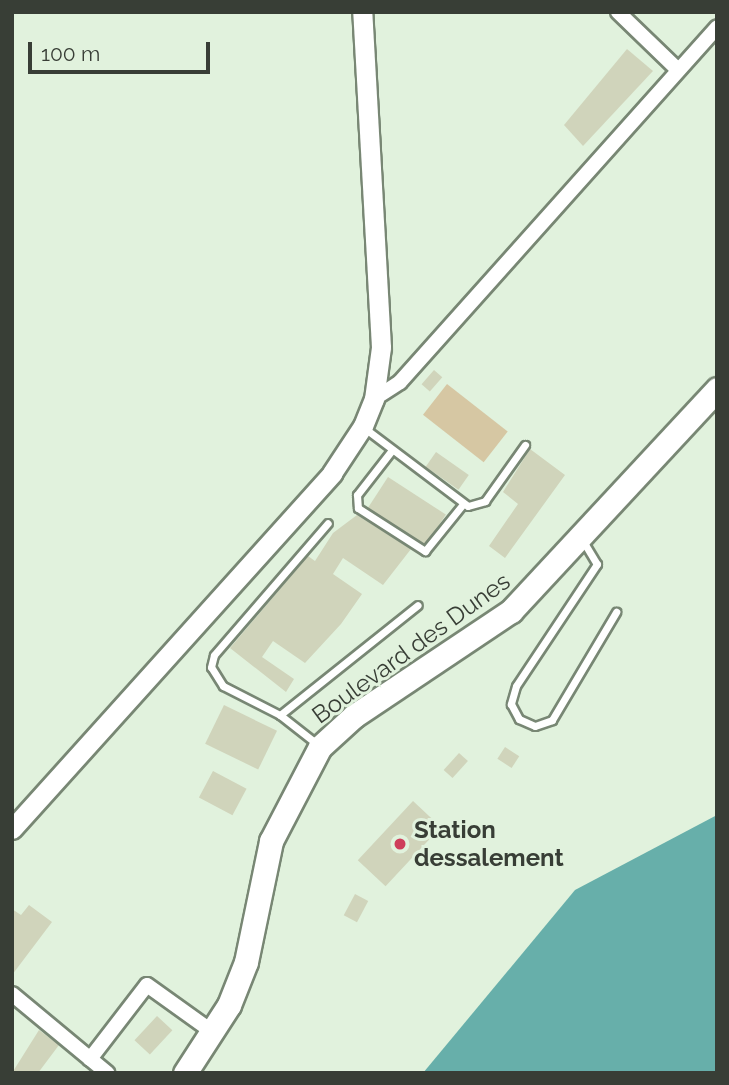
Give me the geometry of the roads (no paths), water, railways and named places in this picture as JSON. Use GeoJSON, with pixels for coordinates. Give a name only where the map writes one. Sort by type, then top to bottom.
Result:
{"type":"FeatureCollection","features":[{"type":"Feature","properties":{"kind":"main road"},"geometry":{"type":"LineString","coordinates":[[16,816],[332,473],[363,426],[374,399],[381,318],[362,12]]}},
{"type":"Feature","properties":{"kind":"main road","name":"Boulevard des Dunes"},"geometry":{"type":"LineString","coordinates":[[185,1073],[214,1033],[246,962],[271,841],[320,747],[354,716],[511,611],[583,540],[717,389]]}},
{"type":"Feature","properties":{"kind":"street"},"geometry":{"type":"LineString","coordinates":[[618,12],[678,70]]}},
{"type":"Feature","properties":{"kind":"street"},"geometry":{"type":"LineString","coordinates":[[374,399],[400,382],[717,27]]}},
{"type":"Feature","properties":{"kind":"street"},"geometry":{"type":"LineString","coordinates":[[90,1059],[147,985],[214,1033]]}},
{"type":"Feature","properties":{"kind":"street"},"geometry":{"type":"LineString","coordinates":[[12,994],[107,1073]]}},
{"type":"Feature","properties":{"kind":"lane"},"geometry":{"type":"LineString","coordinates":[[363,426],[463,504]]}},
{"type":"Feature","properties":{"kind":"lane"},"geometry":{"type":"LineString","coordinates":[[392,450],[357,495],[358,508],[425,551],[463,504],[485,501],[525,445]]}},
{"type":"Feature","properties":{"kind":"lane"},"geometry":{"type":"LineString","coordinates":[[320,747],[280,715],[223,686],[212,661],[328,523]]}},
{"type":"Feature","properties":{"kind":"lane"},"geometry":{"type":"LineString","coordinates":[[583,540],[597,564],[516,686],[511,704],[519,719],[535,726],[552,720],[616,612]]}},
{"type":"Feature","properties":{"kind":"lane"},"geometry":{"type":"LineString","coordinates":[[280,715],[418,604]]}},
{"type":"Feature","properties":{"kind":"water"},"geometry":{"type":"Polygon","coordinates":[[[717,815],[717,1073],[423,1073],[575,890],[717,815]]]}},
{"type":"Feature","properties":{"kind":"place","name":"Station dessalement"},"geometry":{"type":"Point","coordinates":[400,844]}}]}
